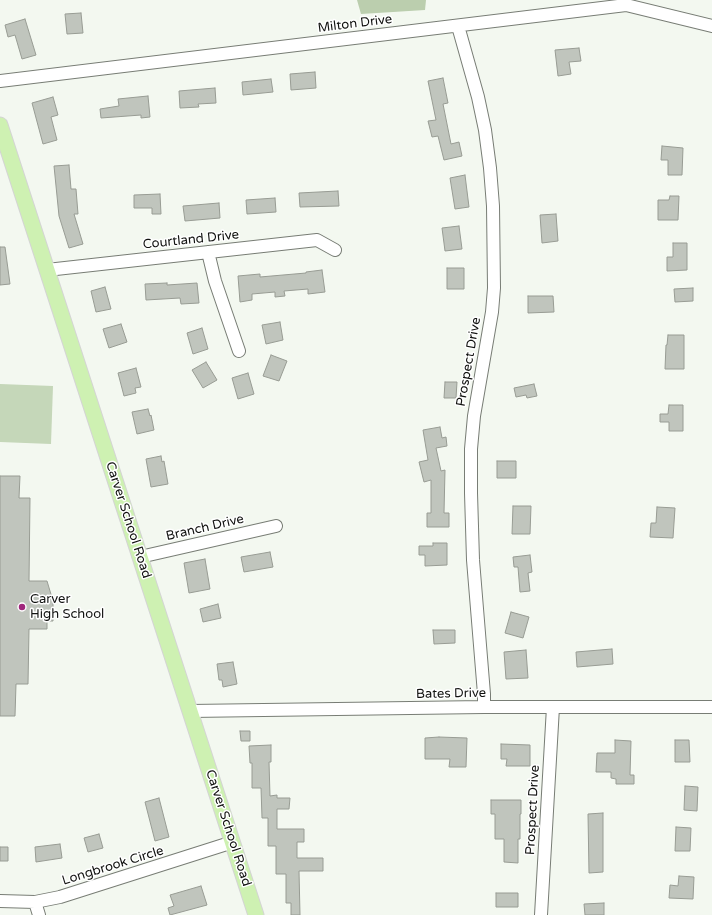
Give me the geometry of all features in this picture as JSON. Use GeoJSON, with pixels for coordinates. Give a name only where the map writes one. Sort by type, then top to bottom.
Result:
{"type":"FeatureCollection","features":[{"type":"Feature","properties":{"kind":"main road","name":"Carver School Road"},"geometry":{"type":"LineString","coordinates":[[0,125],[256,915]]}},
{"type":"Feature","properties":{"kind":"street","name":"Milton Drive"},"geometry":{"type":"LineString","coordinates":[[0,81],[626,5],[712,26]]}},
{"type":"Feature","properties":{"kind":"street","name":"Prospect Drive"},"geometry":{"type":"LineString","coordinates":[[458,26],[478,97],[485,130],[493,206],[494,288],[492,312],[474,416],[471,449],[473,560],[484,707]]}},
{"type":"Feature","properties":{"kind":"street","name":"Courtland Drive"},"geometry":{"type":"LineString","coordinates":[[47,270],[317,240],[335,250]]}},
{"type":"Feature","properties":{"kind":"street"},"geometry":{"type":"LineString","coordinates":[[208,252],[215,281],[239,350]]}},
{"type":"Feature","properties":{"kind":"street","name":"Branch Drive"},"geometry":{"type":"LineString","coordinates":[[140,557],[276,526]]}},
{"type":"Feature","properties":{"kind":"street","name":"Bates Drive"},"geometry":{"type":"LineString","coordinates":[[190,711],[484,707],[712,707]]}},
{"type":"Feature","properties":{"kind":"street","name":"Prospect Drive"},"geometry":{"type":"LineString","coordinates":[[541,915],[553,707]]}},
{"type":"Feature","properties":{"kind":"street","name":"Longbrook Circle"},"geometry":{"type":"LineString","coordinates":[[0,901],[35,902],[60,897],[233,842]]}},
{"type":"Feature","properties":{"kind":"street"},"geometry":{"type":"LineString","coordinates":[[35,902],[39,915]]}},
{"type":"Feature","properties":{"kind":"green space"},"geometry":{"type":"Polygon","coordinates":[[[357,0],[426,0],[425,10],[361,14],[357,0]]]}},
{"type":"Feature","properties":{"kind":"green space"},"geometry":{"type":"Polygon","coordinates":[[[0,384],[53,386],[51,444],[0,442],[0,384]]]}},
{"type":"Feature","properties":{"kind":"building"},"geometry":{"type":"Polygon","coordinates":[[[81,13],[83,33],[67,34],[65,14],[81,13]]]}},
{"type":"Feature","properties":{"kind":"building"},"geometry":{"type":"Polygon","coordinates":[[[25,19],[36,55],[22,59],[15,35],[8,37],[5,25],[25,19]]]}},
{"type":"Feature","properties":{"kind":"building"},"geometry":{"type":"Polygon","coordinates":[[[579,48],[581,61],[569,62],[571,74],[558,76],[555,50],[579,48]]]}},
{"type":"Feature","properties":{"kind":"building"},"geometry":{"type":"Polygon","coordinates":[[[315,72],[316,88],[291,90],[290,74],[315,72]]]}},
{"type":"Feature","properties":{"kind":"building"},"geometry":{"type":"Polygon","coordinates":[[[443,78],[448,103],[443,104],[451,144],[459,142],[462,156],[444,160],[438,136],[432,137],[428,121],[436,120],[428,81],[443,78]]]}},
{"type":"Feature","properties":{"kind":"building"},"geometry":{"type":"Polygon","coordinates":[[[271,79],[273,92],[243,95],[242,82],[271,79]]]}},
{"type":"Feature","properties":{"kind":"building"},"geometry":{"type":"Polygon","coordinates":[[[215,88],[216,103],[198,104],[199,107],[180,108],[179,91],[215,88]]]}},
{"type":"Feature","properties":{"kind":"building"},"geometry":{"type":"Polygon","coordinates":[[[148,96],[150,117],[141,118],[141,115],[101,118],[100,109],[119,106],[118,99],[148,96]]]}},
{"type":"Feature","properties":{"kind":"building"},"geometry":{"type":"Polygon","coordinates":[[[53,97],[58,115],[51,117],[57,140],[43,144],[32,103],[53,97]]]}},
{"type":"Feature","properties":{"kind":"building"},"geometry":{"type":"Polygon","coordinates":[[[662,146],[683,148],[682,175],[668,175],[668,160],[661,160],[662,146]]]}},
{"type":"Feature","properties":{"kind":"building"},"geometry":{"type":"Polygon","coordinates":[[[69,165],[71,189],[76,189],[78,214],[74,214],[83,244],[69,248],[59,216],[54,166],[69,165]]]}},
{"type":"Feature","properties":{"kind":"building"},"geometry":{"type":"Polygon","coordinates":[[[465,175],[469,207],[455,209],[450,178],[465,175]]]}},
{"type":"Feature","properties":{"kind":"building"},"geometry":{"type":"Polygon","coordinates":[[[338,191],[339,206],[300,207],[299,193],[338,191]]]}},
{"type":"Feature","properties":{"kind":"building"},"geometry":{"type":"Polygon","coordinates":[[[160,194],[161,214],[152,214],[152,208],[134,208],[134,195],[160,194]]]}},
{"type":"Feature","properties":{"kind":"building"},"geometry":{"type":"Polygon","coordinates":[[[670,196],[679,196],[678,220],[658,220],[658,200],[669,200],[670,196]]]}},
{"type":"Feature","properties":{"kind":"building"},"geometry":{"type":"Polygon","coordinates":[[[275,198],[276,212],[247,214],[246,200],[275,198]]]}},
{"type":"Feature","properties":{"kind":"building"},"geometry":{"type":"Polygon","coordinates":[[[219,203],[220,218],[185,221],[183,206],[219,203]]]}},
{"type":"Feature","properties":{"kind":"building"},"geometry":{"type":"Polygon","coordinates":[[[556,214],[558,241],[542,243],[540,215],[556,214]]]}},
{"type":"Feature","properties":{"kind":"building"},"geometry":{"type":"Polygon","coordinates":[[[459,226],[462,249],[445,251],[442,228],[459,226]]]}},
{"type":"Feature","properties":{"kind":"building"},"geometry":{"type":"Polygon","coordinates":[[[673,243],[687,243],[687,270],[667,271],[667,257],[673,257],[673,243]]]}},
{"type":"Feature","properties":{"kind":"building"},"geometry":{"type":"Polygon","coordinates":[[[0,247],[5,247],[10,284],[0,285],[0,247]]]}},
{"type":"Feature","properties":{"kind":"building"},"geometry":{"type":"Polygon","coordinates":[[[447,268],[464,268],[464,289],[447,289],[447,268]]]}},
{"type":"Feature","properties":{"kind":"building"},"geometry":{"type":"Polygon","coordinates":[[[322,270],[325,292],[308,294],[308,289],[284,291],[285,296],[275,297],[275,292],[252,294],[252,300],[240,302],[238,276],[260,274],[260,277],[322,270]]]}},
{"type":"Feature","properties":{"kind":"building"},"geometry":{"type":"Polygon","coordinates":[[[167,283],[167,285],[197,283],[199,303],[181,304],[180,298],[146,300],[145,284],[167,283]]]}},
{"type":"Feature","properties":{"kind":"building"},"geometry":{"type":"Polygon","coordinates":[[[105,287],[111,309],[96,312],[91,291],[105,287]]]}},
{"type":"Feature","properties":{"kind":"building"},"geometry":{"type":"Polygon","coordinates":[[[693,288],[693,301],[675,302],[674,289],[693,288]]]}},
{"type":"Feature","properties":{"kind":"building"},"geometry":{"type":"Polygon","coordinates":[[[528,296],[553,296],[554,312],[528,313],[528,296]]]}},
{"type":"Feature","properties":{"kind":"building"},"geometry":{"type":"Polygon","coordinates":[[[280,322],[283,340],[266,344],[262,325],[280,322]]]}},
{"type":"Feature","properties":{"kind":"building"},"geometry":{"type":"Polygon","coordinates":[[[121,324],[127,342],[109,348],[103,329],[121,324]]]}},
{"type":"Feature","properties":{"kind":"building"},"geometry":{"type":"Polygon","coordinates":[[[202,328],[208,349],[193,354],[187,333],[202,328]]]}},
{"type":"Feature","properties":{"kind":"building"},"geometry":{"type":"Polygon","coordinates":[[[668,335],[684,335],[684,369],[665,369],[668,335]]]}},
{"type":"Feature","properties":{"kind":"building"},"geometry":{"type":"Polygon","coordinates":[[[271,355],[287,361],[279,381],[263,376],[271,355]]]}},
{"type":"Feature","properties":{"kind":"building"},"geometry":{"type":"Polygon","coordinates":[[[206,362],[217,380],[203,388],[192,370],[206,362]]]}},
{"type":"Feature","properties":{"kind":"building"},"geometry":{"type":"Polygon","coordinates":[[[136,368],[141,387],[135,388],[136,393],[124,396],[118,373],[136,368]]]}},
{"type":"Feature","properties":{"kind":"building"},"geometry":{"type":"Polygon","coordinates":[[[248,373],[254,394],[238,399],[232,378],[248,373]]]}},
{"type":"Feature","properties":{"kind":"building"},"geometry":{"type":"Polygon","coordinates":[[[445,382],[457,382],[456,398],[444,398],[445,382]]]}},
{"type":"Feature","properties":{"kind":"building"},"geometry":{"type":"Polygon","coordinates":[[[534,384],[537,396],[527,398],[526,395],[516,397],[514,388],[534,384]]]}},
{"type":"Feature","properties":{"kind":"building"},"geometry":{"type":"Polygon","coordinates":[[[669,405],[683,405],[683,431],[669,431],[669,422],[660,422],[660,414],[668,414],[669,405]]]}},
{"type":"Feature","properties":{"kind":"building"},"geometry":{"type":"Polygon","coordinates":[[[148,409],[150,416],[151,415],[154,430],[137,434],[132,412],[148,409]]]}},
{"type":"Feature","properties":{"kind":"building"},"geometry":{"type":"Polygon","coordinates":[[[440,427],[442,438],[446,437],[447,446],[436,448],[441,471],[445,470],[444,513],[449,513],[449,527],[427,527],[427,513],[431,513],[431,480],[424,482],[419,462],[428,460],[423,430],[440,427]]]}},
{"type":"Feature","properties":{"kind":"building"},"geometry":{"type":"Polygon","coordinates":[[[161,456],[162,462],[164,461],[168,484],[151,487],[146,459],[161,456]]]}},
{"type":"Feature","properties":{"kind":"building"},"geometry":{"type":"Polygon","coordinates":[[[497,461],[516,461],[516,478],[497,478],[497,461]]]}},
{"type":"Feature","properties":{"kind":"building"},"geometry":{"type":"Polygon","coordinates":[[[0,476],[20,476],[19,498],[30,498],[29,581],[47,581],[53,601],[53,621],[47,621],[47,629],[29,629],[28,684],[16,684],[15,716],[0,716],[0,476]]]}},
{"type":"Feature","properties":{"kind":"building"},"geometry":{"type":"Polygon","coordinates":[[[513,506],[531,506],[530,534],[512,534],[513,506]]]}},
{"type":"Feature","properties":{"kind":"building"},"geometry":{"type":"Polygon","coordinates":[[[657,507],[675,508],[673,538],[650,537],[651,523],[656,523],[657,507]]]}},
{"type":"Feature","properties":{"kind":"building"},"geometry":{"type":"Polygon","coordinates":[[[433,543],[447,543],[447,565],[425,566],[425,555],[419,555],[419,546],[433,546],[433,543]]]}},
{"type":"Feature","properties":{"kind":"building"},"geometry":{"type":"Polygon","coordinates":[[[270,552],[273,567],[244,572],[241,557],[270,552]]]}},
{"type":"Feature","properties":{"kind":"building"},"geometry":{"type":"Polygon","coordinates":[[[530,555],[532,572],[528,573],[530,591],[520,592],[518,567],[514,567],[513,557],[530,555]]]}},
{"type":"Feature","properties":{"kind":"building"},"geometry":{"type":"Polygon","coordinates":[[[205,559],[210,589],[189,593],[184,563],[205,559]]]}},
{"type":"Feature","properties":{"kind":"building"},"geometry":{"type":"Polygon","coordinates":[[[218,604],[221,618],[203,622],[200,609],[218,604]]]}},
{"type":"Feature","properties":{"kind":"building"},"geometry":{"type":"Polygon","coordinates":[[[511,612],[529,617],[523,638],[505,633],[511,612]]]}},
{"type":"Feature","properties":{"kind":"building"},"geometry":{"type":"Polygon","coordinates":[[[433,630],[455,630],[455,643],[434,644],[433,630]]]}},
{"type":"Feature","properties":{"kind":"building"},"geometry":{"type":"Polygon","coordinates":[[[612,649],[613,664],[577,667],[576,652],[612,649]]]}},
{"type":"Feature","properties":{"kind":"building"},"geometry":{"type":"Polygon","coordinates":[[[526,650],[528,678],[506,679],[504,652],[526,650]]]}},
{"type":"Feature","properties":{"kind":"building"},"geometry":{"type":"Polygon","coordinates":[[[233,662],[237,684],[223,687],[222,680],[219,680],[217,664],[233,662]]]}},
{"type":"Feature","properties":{"kind":"building"},"geometry":{"type":"Polygon","coordinates":[[[240,731],[250,731],[250,741],[241,741],[240,731]]]}},
{"type":"Feature","properties":{"kind":"building"},"geometry":{"type":"Polygon","coordinates":[[[425,738],[467,738],[466,767],[449,767],[450,759],[425,759],[425,738]]]}},
{"type":"Feature","properties":{"kind":"building"},"geometry":{"type":"Polygon","coordinates":[[[615,740],[631,741],[630,775],[634,775],[634,784],[616,784],[616,779],[611,778],[611,772],[596,772],[597,753],[615,753],[615,740]]]}},
{"type":"Feature","properties":{"kind":"building"},"geometry":{"type":"Polygon","coordinates":[[[675,740],[689,740],[690,762],[675,762],[675,740]]]}},
{"type":"Feature","properties":{"kind":"building"},"geometry":{"type":"Polygon","coordinates":[[[501,744],[530,745],[530,766],[506,766],[507,759],[501,759],[501,744]]]}},
{"type":"Feature","properties":{"kind":"building"},"geometry":{"type":"Polygon","coordinates":[[[271,745],[271,762],[269,762],[270,796],[277,795],[277,798],[290,798],[289,809],[277,809],[277,829],[304,829],[304,842],[297,842],[297,858],[323,858],[323,871],[299,871],[300,915],[291,915],[291,903],[286,903],[286,874],[276,874],[276,846],[268,846],[268,818],[262,818],[261,788],[252,788],[252,763],[250,763],[249,746],[271,745]]]}},
{"type":"Feature","properties":{"kind":"building"},"geometry":{"type":"Polygon","coordinates":[[[685,786],[698,787],[697,811],[684,810],[685,786]]]}},
{"type":"Feature","properties":{"kind":"building"},"geometry":{"type":"Polygon","coordinates":[[[159,798],[169,837],[155,841],[145,802],[159,798]]]}},
{"type":"Feature","properties":{"kind":"building"},"geometry":{"type":"Polygon","coordinates":[[[491,800],[521,800],[518,863],[504,862],[504,839],[495,839],[495,814],[491,814],[491,800]]]}},
{"type":"Feature","properties":{"kind":"building"},"geometry":{"type":"Polygon","coordinates":[[[603,813],[603,872],[589,873],[588,814],[603,813]]]}},
{"type":"Feature","properties":{"kind":"building"},"geometry":{"type":"Polygon","coordinates":[[[676,827],[691,828],[690,851],[675,851],[676,827]]]}},
{"type":"Feature","properties":{"kind":"building"},"geometry":{"type":"Polygon","coordinates":[[[99,834],[103,848],[88,852],[84,838],[99,834]]]}},
{"type":"Feature","properties":{"kind":"building"},"geometry":{"type":"Polygon","coordinates":[[[60,844],[62,858],[36,862],[35,847],[60,844]]]}},
{"type":"Feature","properties":{"kind":"building"},"geometry":{"type":"Polygon","coordinates":[[[0,847],[8,847],[8,861],[0,861],[0,847]]]}},
{"type":"Feature","properties":{"kind":"building"},"geometry":{"type":"Polygon","coordinates":[[[679,876],[694,877],[693,899],[669,898],[670,885],[678,886],[679,876]]]}},
{"type":"Feature","properties":{"kind":"building"},"geometry":{"type":"Polygon","coordinates":[[[201,886],[207,905],[170,915],[168,908],[174,906],[170,895],[201,886]]]}},
{"type":"Feature","properties":{"kind":"building"},"geometry":{"type":"Polygon","coordinates":[[[496,893],[518,893],[518,907],[496,907],[496,893]]]}},
{"type":"Feature","properties":{"kind":"building"},"geometry":{"type":"Polygon","coordinates":[[[604,903],[604,915],[585,915],[584,904],[604,903]]]}},
{"type":"Feature","properties":{"kind":"place","name":"Carver High School"},"geometry":{"type":"Point","coordinates":[22,607]}}]}
